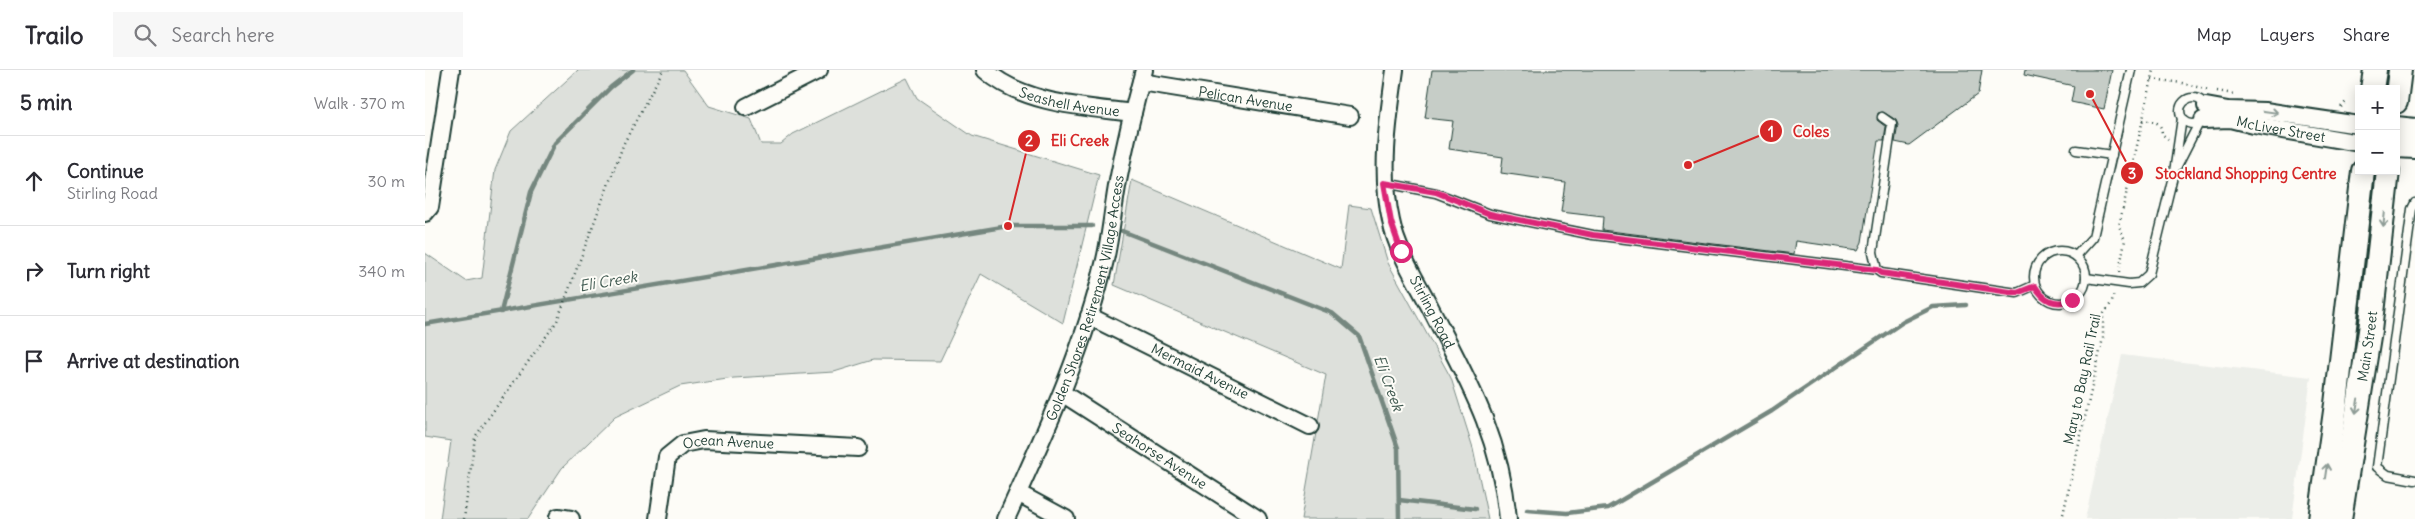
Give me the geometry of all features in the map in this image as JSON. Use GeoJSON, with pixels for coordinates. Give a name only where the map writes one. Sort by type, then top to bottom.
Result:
{"type":"FeatureCollection","features":[{"type":"Feature","properties":{"kind":"main road"},"geometry":{"type":"LineString","coordinates":[[2373,85],[2375,70]]}},
{"type":"Feature","properties":{"kind":"main road"},"geometry":{"type":"LineString","coordinates":[[2398,85],[2400,70]]}},
{"type":"Feature","properties":{"kind":"main road"},"geometry":{"type":"LineString","coordinates":[[2400,128],[2415,130]]}},
{"type":"Feature","properties":{"kind":"main road"},"geometry":{"type":"LineString","coordinates":[[2400,146],[2415,147]]}},
{"type":"Feature","properties":{"kind":"main road","name":"Main Street"},"geometry":{"type":"LineString","coordinates":[[2319,519],[2336,404],[2363,175]]}},
{"type":"Feature","properties":{"kind":"main road","name":"Main Street"},"geometry":{"type":"LineString","coordinates":[[2340,519],[2369,331],[2388,175]]}},
{"type":"Feature","properties":{"kind":"street"},"geometry":{"type":"LineString","coordinates":[[425,213],[430,207],[432,151],[451,70]]}},
{"type":"Feature","properties":{"kind":"street"},"geometry":{"type":"LineString","coordinates":[[746,107],[819,70]]}},
{"type":"Feature","properties":{"kind":"street","name":"Seashell Avenue"},"geometry":{"type":"LineString","coordinates":[[985,70],[991,76],[1018,90],[1061,104],[1133,112]]}},
{"type":"Feature","properties":{"kind":"street","name":"Stirling Road"},"geometry":{"type":"LineString","coordinates":[[1395,70],[1384,183],[1391,222],[1401,251],[1479,402],[1491,433],[1505,489],[1508,519]]}},
{"type":"Feature","properties":{"kind":"street","name":"Golden Shores Retirement Village Access"},"geometry":{"type":"LineString","coordinates":[[1006,519],[1029,472],[1062,393],[1089,316],[1105,260],[1118,181],[1143,76]]}},
{"type":"Feature","properties":{"kind":"street","name":"Pelican Avenue"},"geometry":{"type":"LineString","coordinates":[[1143,76],[1350,116]]}},
{"type":"Feature","properties":{"kind":"street","name":"McLiver Street"},"geometry":{"type":"LineString","coordinates":[[2202,116],[2228,110],[2265,111],[2355,124]]}},
{"type":"Feature","properties":{"kind":"street","name":"McLiver Street"},"geometry":{"type":"LineString","coordinates":[[2202,116],[2230,119],[2254,126],[2355,142]]}},
{"type":"Feature","properties":{"kind":"street","name":"Mermaid Avenue"},"geometry":{"type":"LineString","coordinates":[[1089,316],[1310,426]]}},
{"type":"Feature","properties":{"kind":"street","name":"Seahorse Avenue"},"geometry":{"type":"LineString","coordinates":[[1062,393],[1257,519]]}},
{"type":"Feature","properties":{"kind":"street","name":"Ocean Avenue"},"geometry":{"type":"LineString","coordinates":[[658,519],[667,457],[683,444],[704,440],[858,448]]}},
{"type":"Feature","properties":{"kind":"street"},"geometry":{"type":"LineString","coordinates":[[1018,493],[1066,519]]}},
{"type":"Feature","properties":{"kind":"lane"},"geometry":{"type":"LineString","coordinates":[[2076,256],[2093,237],[2131,70]]}},
{"type":"Feature","properties":{"kind":"lane"},"geometry":{"type":"LineString","coordinates":[[2087,278],[2116,283],[2139,283],[2149,274],[2174,172],[2182,118],[2180,108],[2187,99],[2198,98],[2202,116],[2174,172]]}},
{"type":"Feature","properties":{"kind":"lane"},"geometry":{"type":"LineString","coordinates":[[2182,118],[2190,124],[2202,116]]}},
{"type":"Feature","properties":{"kind":"lane"},"geometry":{"type":"LineString","coordinates":[[1877,270],[1873,252],[1892,124],[1882,117]]}},
{"type":"Feature","properties":{"kind":"lane"},"geometry":{"type":"LineString","coordinates":[[2076,150],[2112,155]]}},
{"type":"Feature","properties":{"kind":"lane"},"geometry":{"type":"LineString","coordinates":[[1384,183],[1436,192],[1490,214],[1593,235],[1877,270],[1881,273],[2017,293],[2035,286]]}},
{"type":"Feature","properties":{"kind":"lane"},"geometry":{"type":"LineString","coordinates":[[2415,203],[2412,209],[2377,467],[2388,476],[2415,480]]}},
{"type":"Feature","properties":{"kind":"lane"},"geometry":{"type":"LineString","coordinates":[[2060,250],[2076,256],[2085,269],[2087,278],[2080,295],[2064,303],[2046,300],[2035,286],[2035,269],[2044,256],[2060,250]]}},
{"type":"Feature","properties":{"kind":"path"},"geometry":{"type":"LineString","coordinates":[[464,519],[475,436],[557,322],[624,142],[663,70]]}},
{"type":"Feature","properties":{"kind":"path","name":"Mary to Bay Rail Trail"},"geometry":{"type":"LineString","coordinates":[[2062,519],[2103,338],[2103,314],[2112,302],[2125,247],[2125,240],[2119,226],[2154,70]]}},
{"type":"Feature","properties":{"kind":"path"},"geometry":{"type":"LineString","coordinates":[[2143,120],[2158,122],[2161,126],[2162,134],[2168,139]]}},
{"type":"Feature","properties":{"kind":"shaded area"},"geometry":{"type":"Polygon","coordinates":[[[578,70],[683,70],[709,106],[751,119],[761,144],[781,144],[793,134],[907,78],[917,98],[972,136],[1099,175],[1063,323],[981,274],[940,361],[873,360],[834,372],[734,378],[680,386],[615,417],[562,468],[528,519],[440,519],[451,441],[425,437],[425,253],[466,281],[482,278],[495,170],[511,131],[578,70]]]}},
{"type":"Feature","properties":{"kind":"shaded area"},"geometry":{"type":"Polygon","coordinates":[[[1132,180],[1341,269],[1349,205],[1371,208],[1388,263],[1451,378],[1473,448],[1488,519],[1301,519],[1326,375],[1114,285],[1132,180]]]}},
{"type":"Feature","properties":{"kind":"shaded area"},"geometry":{"type":"Polygon","coordinates":[[[2122,355],[2311,377],[2292,519],[2085,519],[2122,355]]]}},
{"type":"Feature","properties":{"kind":"building"},"geometry":{"type":"Polygon","coordinates":[[[1432,70],[1982,70],[1978,94],[1909,145],[1895,142],[1898,125],[1896,120],[1883,112],[1878,113],[1877,120],[1886,127],[1884,141],[1878,141],[1862,242],[1858,250],[1796,241],[1794,254],[1602,230],[1603,217],[1561,212],[1565,182],[1501,173],[1503,157],[1449,149],[1453,121],[1425,118],[1432,70]]]}},
{"type":"Feature","properties":{"kind":"building"},"geometry":{"type":"Polygon","coordinates":[[[2025,70],[2112,70],[2104,109],[2071,102],[2074,86],[2024,75],[2025,70]]]}},
{"type":"Feature","properties":{"kind":"waterway"},"geometry":{"type":"LineString","coordinates":[[501,312],[531,192],[555,143],[611,87],[633,70]]}},
{"type":"Feature","properties":{"kind":"waterway","name":"Eli Creek"},"geometry":{"type":"LineString","coordinates":[[425,324],[1008,226],[1092,226]]}},
{"type":"Feature","properties":{"kind":"waterway","name":"Eli Creek"},"geometry":{"type":"LineString","coordinates":[[1122,231],[1332,313],[1359,336],[1398,448],[1399,519]]}},
{"type":"Feature","properties":{"kind":"waterway"},"geometry":{"type":"LineString","coordinates":[[1527,510],[1567,513],[1608,508],[1772,411],[1903,322],[1933,307],[1966,305]]}},
{"type":"Feature","properties":{"kind":"waterway"},"geometry":{"type":"LineString","coordinates":[[1399,500],[1475,509]]}},
{"type":"Feature","properties":{"kind":"place","name":"Stockland Shopping Centre"},"geometry":{"type":"Point","coordinates":[2090,94]}},
{"type":"Feature","properties":{"kind":"place","name":"Coles"},"geometry":{"type":"Point","coordinates":[1688,165]}},
{"type":"Feature","properties":{"kind":"place","name":"Eli Creek"},"geometry":{"type":"Point","coordinates":[1008,226]}},
{"type":"Feature","properties":{"kind":"route"},"geometry":{"type":"LineString","coordinates":[[1401,251],[1391,222],[1384,183],[1402,184],[1436,192],[1490,214],[1593,235],[1877,270],[1881,273],[2017,293],[2035,286],[2039,294],[2046,300],[2055,303],[2064,303],[2072,300]]}}]}
